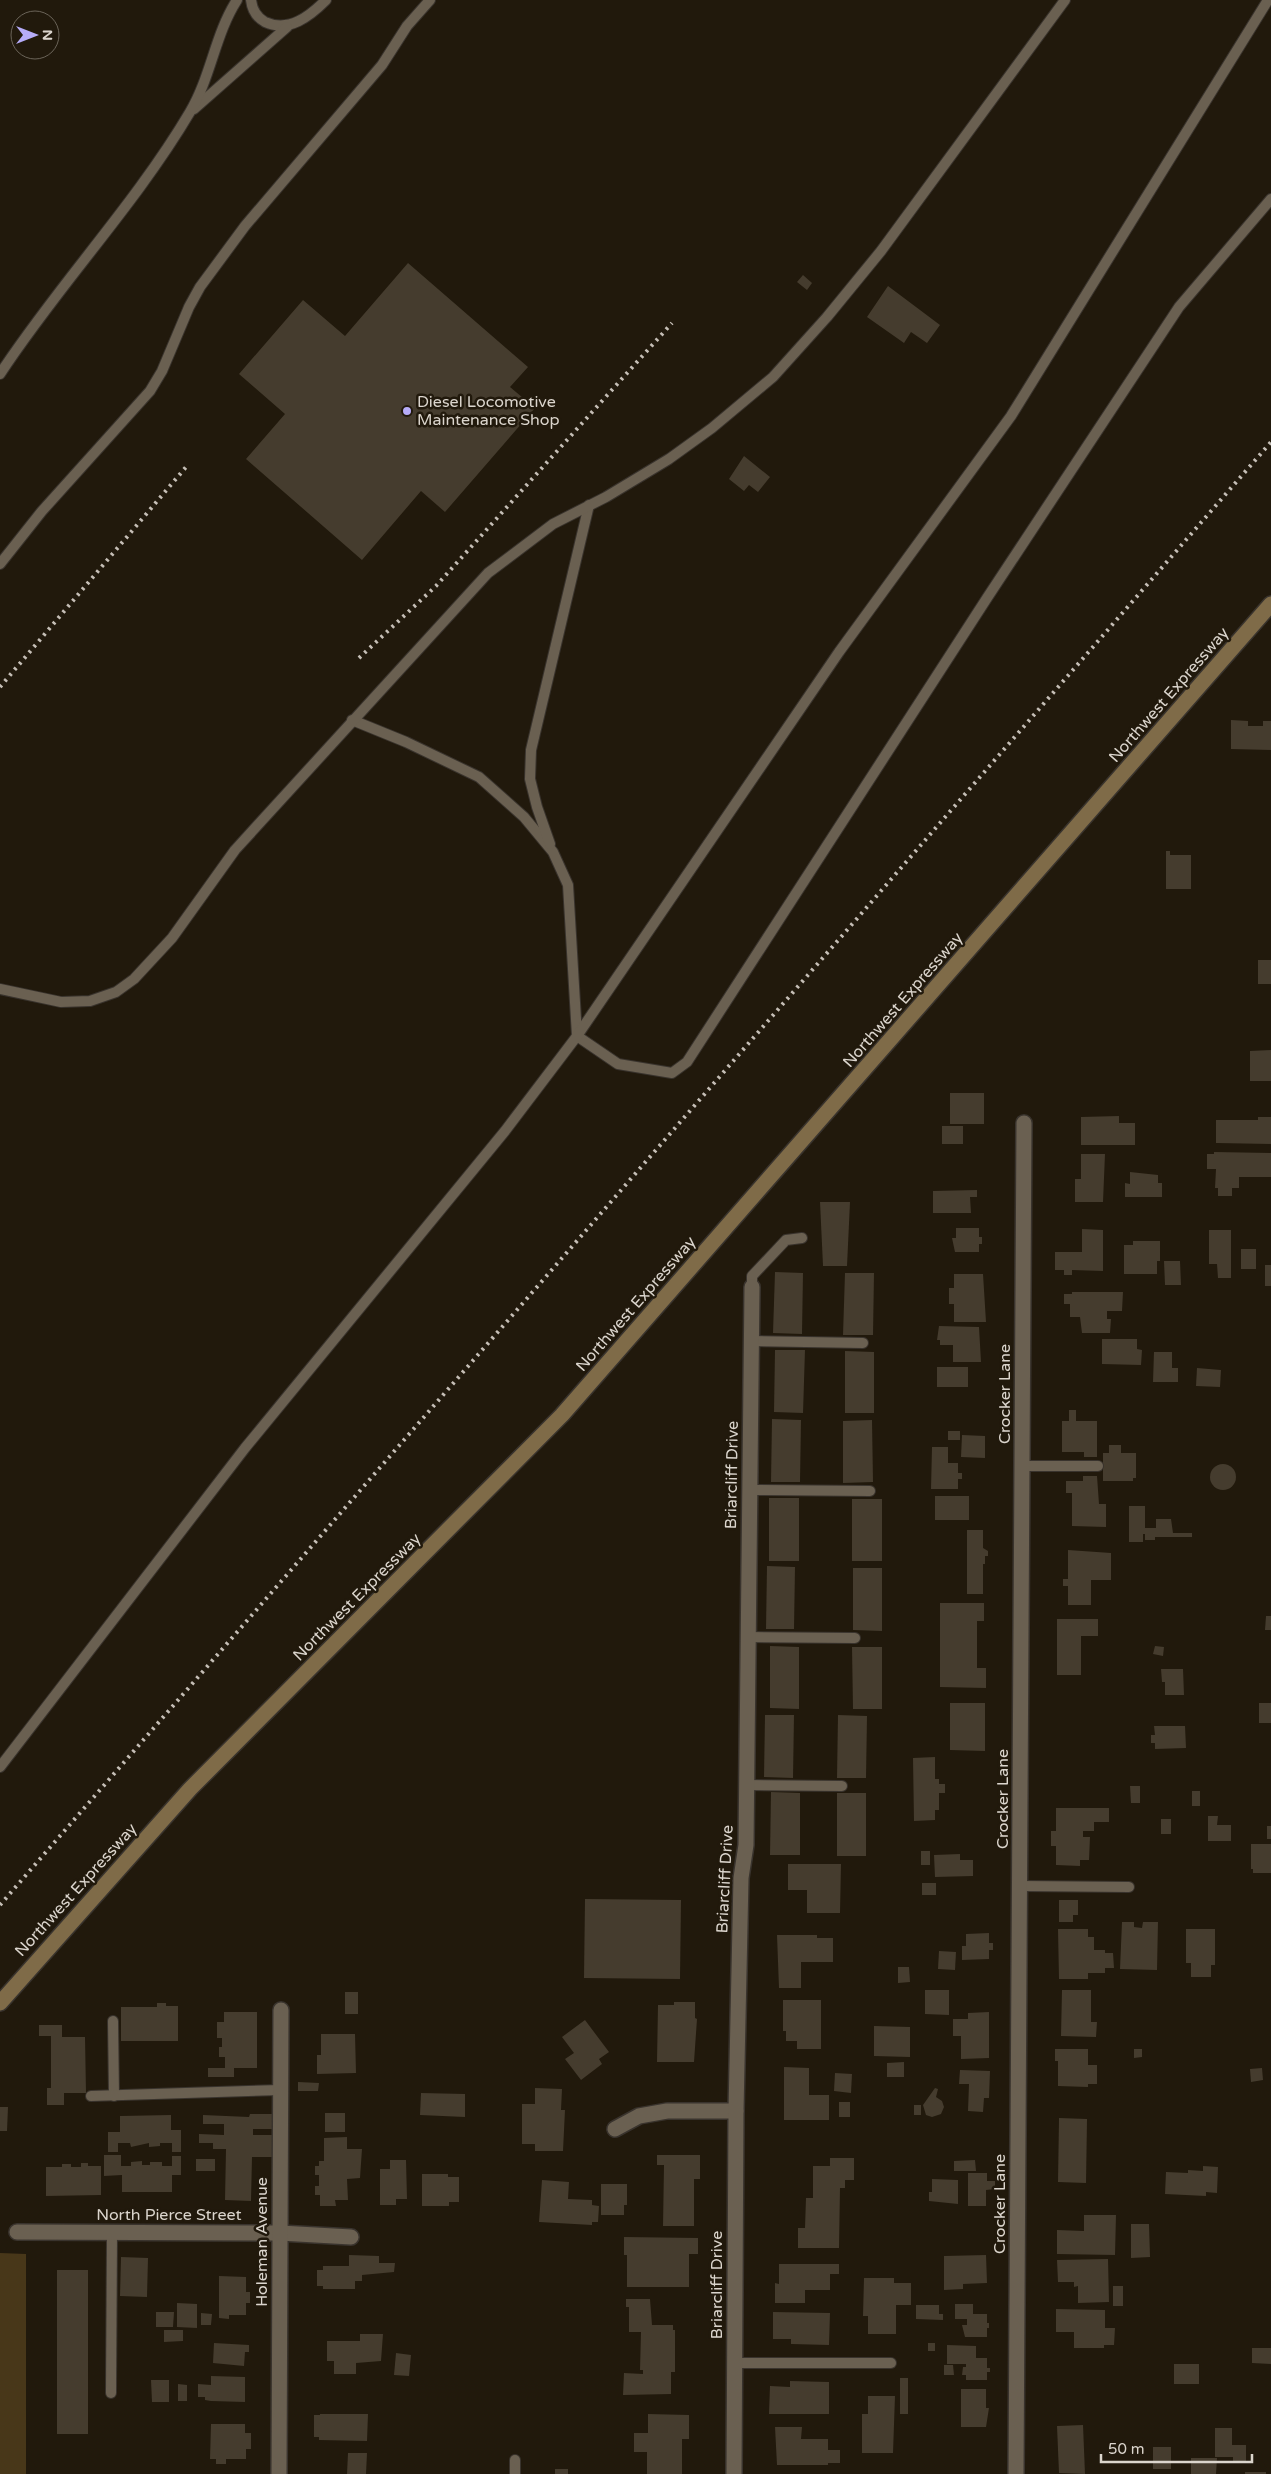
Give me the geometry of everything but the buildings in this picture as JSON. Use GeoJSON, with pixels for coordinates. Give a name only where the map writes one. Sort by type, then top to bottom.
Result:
{"type":"FeatureCollection","features":[{"type":"Feature","properties":{"kind":"main road","name":"Northwest Expressway"},"geometry":{"type":"LineString","coordinates":[[0,2003],[190,1789],[562,1415],[1271,604]]}},
{"type":"Feature","properties":{"kind":"street","name":"Crocker Lane"},"geometry":{"type":"LineString","coordinates":[[1016,2474],[1024,1123]]}},
{"type":"Feature","properties":{"kind":"street","name":"Briarcliff Drive"},"geometry":{"type":"LineString","coordinates":[[734,2474],[736,2111],[741,1878],[746,1845],[752,1287]]}},
{"type":"Feature","properties":{"kind":"street","name":"Holeman Avenue"},"geometry":{"type":"LineString","coordinates":[[279,2474],[282,2010]]}},
{"type":"Feature","properties":{"kind":"street"},"geometry":{"type":"LineString","coordinates":[[615,2129],[639,2116],[667,2111],[736,2111]]}},
{"type":"Feature","properties":{"kind":"street","name":"North Pierce Street"},"geometry":{"type":"LineString","coordinates":[[17,2232],[280,2233],[351,2237]]}},
{"type":"Feature","properties":{"kind":"lane"},"geometry":{"type":"LineString","coordinates":[[0,374],[160,158],[191,111],[218,40],[237,0]]}},
{"type":"Feature","properties":{"kind":"lane"},"geometry":{"type":"LineString","coordinates":[[251,0],[252,8],[260,19],[273,26],[287,27]]}},
{"type":"Feature","properties":{"kind":"lane"},"geometry":{"type":"LineString","coordinates":[[191,111],[287,27],[314,13],[326,0]]}},
{"type":"Feature","properties":{"kind":"lane"},"geometry":{"type":"LineString","coordinates":[[0,564],[42,511],[150,391],[162,372],[189,307],[200,287],[245,226],[382,65],[407,26],[430,0]]}},
{"type":"Feature","properties":{"kind":"lane"},"geometry":{"type":"LineString","coordinates":[[0,989],[61,1002],[90,1000],[116,992],[134,979],[172,938],[235,850],[488,572],[553,524],[589,506],[683,448],[712,428],[773,377],[881,251],[1065,0]]}},
{"type":"Feature","properties":{"kind":"lane"},"geometry":{"type":"LineString","coordinates":[[0,1767],[245,1448],[505,1131],[576,1036],[833,660],[1011,416],[1268,0]]}},
{"type":"Feature","properties":{"kind":"lane"},"geometry":{"type":"LineString","coordinates":[[576,1036],[618,1064],[672,1073],[687,1062],[987,598],[1179,306],[1271,199]]}},
{"type":"Feature","properties":{"kind":"lane"},"geometry":{"type":"LineString","coordinates":[[576,1036],[568,884],[553,852],[537,807],[530,779],[531,750],[589,506]]}},
{"type":"Feature","properties":{"kind":"lane"},"geometry":{"type":"LineString","coordinates":[[352,720],[406,742],[479,777],[524,817],[553,852]]}},
{"type":"Feature","properties":{"kind":"lane"},"geometry":{"type":"LineString","coordinates":[[752,1287],[752,1276],[786,1240],[802,1238]]}},
{"type":"Feature","properties":{"kind":"lane"},"geometry":{"type":"LineString","coordinates":[[751,1341],[863,1343]]}},
{"type":"Feature","properties":{"kind":"lane"},"geometry":{"type":"LineString","coordinates":[[1022,1466],[1098,1466]]}},
{"type":"Feature","properties":{"kind":"lane"},"geometry":{"type":"LineString","coordinates":[[750,1490],[870,1491]]}},
{"type":"Feature","properties":{"kind":"lane"},"geometry":{"type":"LineString","coordinates":[[748,1637],[855,1638]]}},
{"type":"Feature","properties":{"kind":"lane"},"geometry":{"type":"LineString","coordinates":[[746,1786],[842,1786]]}},
{"type":"Feature","properties":{"kind":"lane"},"geometry":{"type":"LineString","coordinates":[[1020,1886],[1129,1887]]}},
{"type":"Feature","properties":{"kind":"lane"},"geometry":{"type":"LineString","coordinates":[[113,2021],[114,2096]]}},
{"type":"Feature","properties":{"kind":"lane"},"geometry":{"type":"LineString","coordinates":[[91,2096],[280,2090]]}},
{"type":"Feature","properties":{"kind":"lane"},"geometry":{"type":"LineString","coordinates":[[112,2233],[112,2393]]}},
{"type":"Feature","properties":{"kind":"lane"},"geometry":{"type":"LineString","coordinates":[[734,2363],[891,2363]]}},
{"type":"Feature","properties":{"kind":"lane"},"geometry":{"type":"LineString","coordinates":[[515,2460],[515,2474]]}},
{"type":"Feature","properties":{"kind":"shaded area"},"geometry":{"type":"Polygon","coordinates":[[[0,2253],[26,2254],[26,2474],[0,2474],[0,2253]]]}},
{"type":"Feature","properties":{"kind":"railway"},"geometry":{"type":"LineString","coordinates":[[359,658],[436,586],[672,323]]}},
{"type":"Feature","properties":{"kind":"railway"},"geometry":{"type":"LineString","coordinates":[[0,1905],[1271,442]]}},
{"type":"Feature","properties":{"kind":"railway"},"geometry":{"type":"LineString","coordinates":[[0,687],[186,467]]}},
{"type":"Feature","properties":{"kind":"place","name":"Diesel Locomotive Maintenance Shop"},"geometry":{"type":"Point","coordinates":[407,411]}}]}
